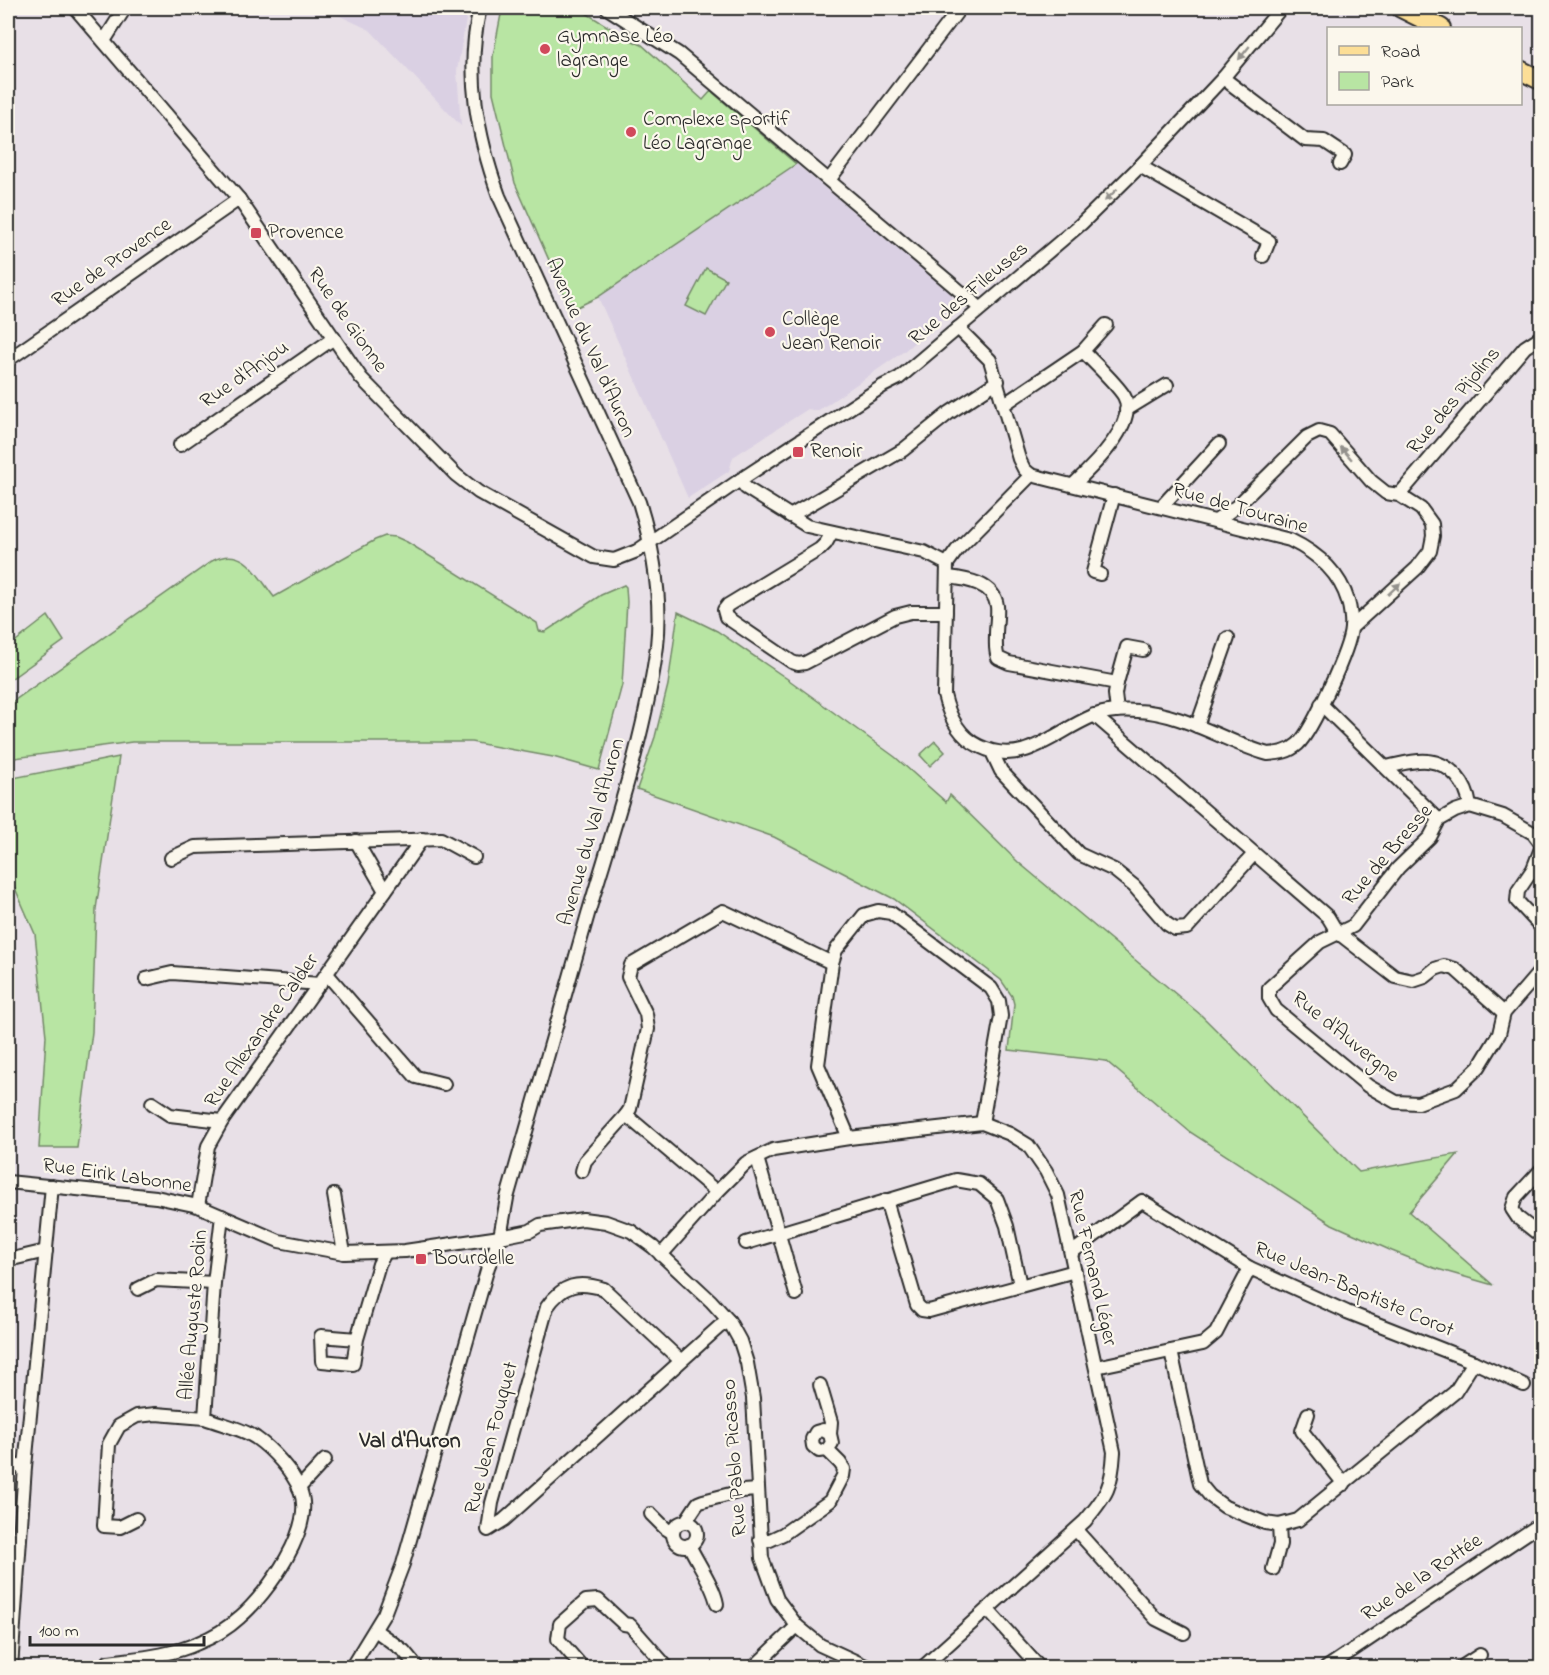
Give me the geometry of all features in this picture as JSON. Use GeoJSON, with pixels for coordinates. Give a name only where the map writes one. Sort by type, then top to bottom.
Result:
{"type":"FeatureCollection","features":[{"type":"Feature","properties":{"kind":"main road"},"geometry":{"type":"LineString","coordinates":[[1401,8],[1439,27]]}},
{"type":"Feature","properties":{"kind":"main road"},"geometry":{"type":"LineString","coordinates":[[1522,71],[1542,81]]}},
{"type":"Feature","properties":{"kind":"street","name":"Rue de Gionne"},"geometry":{"type":"LineString","coordinates":[[75,8],[239,199],[361,378],[387,407],[466,484],[569,544],[601,559],[623,558],[650,542]]}},
{"type":"Feature","properties":{"kind":"street"},"geometry":{"type":"LineString","coordinates":[[104,41],[125,8]]}},
{"type":"Feature","properties":{"kind":"street","name":"Avenue du Val d'Auron"},"geometry":{"type":"LineString","coordinates":[[351,1668],[384,1614],[403,1564],[488,1267],[501,1237],[510,1187],[641,733],[657,645],[658,610],[650,542],[639,502],[499,196],[487,162],[474,97],[473,61],[480,8]]}},
{"type":"Feature","properties":{"kind":"street"},"geometry":{"type":"LineString","coordinates":[[607,8],[679,54],[980,308]]}},
{"type":"Feature","properties":{"kind":"street"},"geometry":{"type":"LineString","coordinates":[[830,180],[960,8]]}},
{"type":"Feature","properties":{"kind":"street","name":"Rue des Fileuses"},"geometry":{"type":"LineString","coordinates":[[650,542],[740,480],[899,378],[1081,224],[1140,166],[1223,78],[1281,8]]}},
{"type":"Feature","properties":{"kind":"street"},"geometry":{"type":"LineString","coordinates":[[1223,78],[1305,140],[1324,141],[1345,155],[1340,164]]}},
{"type":"Feature","properties":{"kind":"street"},"geometry":{"type":"LineString","coordinates":[[1140,166],[1269,241],[1263,256]]}},
{"type":"Feature","properties":{"kind":"street","name":"Rue de Provence"},"geometry":{"type":"LineString","coordinates":[[8,360],[239,199]]}},
{"type":"Feature","properties":{"kind":"street"},"geometry":{"type":"LineString","coordinates":[[1003,405],[1083,351],[1106,325]]}},
{"type":"Feature","properties":{"kind":"street"},"geometry":{"type":"LineString","coordinates":[[948,570],[957,550],[1031,475],[1024,469],[1019,459],[990,360],[958,328]]}},
{"type":"Feature","properties":{"kind":"street","name":"Rue des Pijolins"},"geometry":{"type":"LineString","coordinates":[[1400,495],[1525,348],[1542,336]]}},
{"type":"Feature","properties":{"kind":"street","name":"Rue d'Anjou"},"geometry":{"type":"LineString","coordinates":[[180,445],[333,338]]}},
{"type":"Feature","properties":{"kind":"street"},"geometry":{"type":"LineString","coordinates":[[1074,484],[1107,453],[1121,428],[1126,410],[1124,397],[1083,351]]}},
{"type":"Feature","properties":{"kind":"street"},"geometry":{"type":"LineString","coordinates":[[790,516],[903,450],[949,413],[998,381]]}},
{"type":"Feature","properties":{"kind":"street"},"geometry":{"type":"LineString","coordinates":[[1126,410],[1167,385]]}},
{"type":"Feature","properties":{"kind":"street"},"geometry":{"type":"LineString","coordinates":[[1216,521],[1237,506],[1308,437],[1320,431],[1330,434],[1371,481],[1386,493],[1400,495],[1421,509],[1432,524],[1433,536],[1430,551],[1417,568],[1351,628]]}},
{"type":"Feature","properties":{"kind":"street"},"geometry":{"type":"LineString","coordinates":[[1161,507],[1219,444]]}},
{"type":"Feature","properties":{"kind":"street","name":"Rue de Touraine"},"geometry":{"type":"LineString","coordinates":[[948,570],[944,695],[947,709],[962,734],[972,743],[992,752],[1018,753],[1094,715],[1117,711],[1139,711],[1162,714],[1268,754],[1282,753],[1299,743],[1341,664],[1351,628],[1348,601],[1338,580],[1320,556],[1290,540],[1031,475]]}},
{"type":"Feature","properties":{"kind":"street"},"geometry":{"type":"LineString","coordinates":[[740,480],[746,488],[807,526],[924,552],[948,570],[990,591],[997,606],[996,653],[1003,662],[1117,683]]}},
{"type":"Feature","properties":{"kind":"street"},"geometry":{"type":"LineString","coordinates":[[1100,574],[1093,572],[1114,495]]}},
{"type":"Feature","properties":{"kind":"street"},"geometry":{"type":"LineString","coordinates":[[832,532],[820,549],[728,605],[723,610],[726,617],[798,664],[805,663],[904,612],[946,612]]}},
{"type":"Feature","properties":{"kind":"street"},"geometry":{"type":"LineString","coordinates":[[1197,726],[1227,638]]}},
{"type":"Feature","properties":{"kind":"street"},"geometry":{"type":"LineString","coordinates":[[1117,711],[1115,694],[1127,647],[1143,650]]}},
{"type":"Feature","properties":{"kind":"street"},"geometry":{"type":"LineString","coordinates":[[1321,704],[1439,820]]}},
{"type":"Feature","properties":{"kind":"street"},"geometry":{"type":"LineString","coordinates":[[1094,715],[1328,917],[1337,932],[1395,977],[1413,981],[1444,966],[1455,969],[1504,1013]]}},
{"type":"Feature","properties":{"kind":"street"},"geometry":{"type":"LineString","coordinates":[[992,752],[1001,771],[1079,854],[1114,870],[1134,886],[1167,924],[1175,928],[1187,928],[1254,854]]}},
{"type":"Feature","properties":{"kind":"street"},"geometry":{"type":"LineString","coordinates":[[1386,767],[1428,761],[1449,768],[1462,782],[1470,806],[1503,816],[1533,833],[1542,845],[1533,869],[1518,891],[1517,901],[1542,928]]}},
{"type":"Feature","properties":{"kind":"street","name":"Rue de Bresse"},"geometry":{"type":"LineString","coordinates":[[1337,932],[1353,926],[1398,868],[1430,837],[1439,820],[1455,810],[1470,806]]}},
{"type":"Feature","properties":{"kind":"street"},"geometry":{"type":"LineString","coordinates":[[171,858],[195,847],[422,839],[441,839],[474,857]]}},
{"type":"Feature","properties":{"kind":"street","name":"Rue Alexandre Calder"},"geometry":{"type":"LineString","coordinates":[[198,1206],[208,1146],[222,1121],[422,839]]}},
{"type":"Feature","properties":{"kind":"street"},"geometry":{"type":"LineString","coordinates":[[356,842],[385,891]]}},
{"type":"Feature","properties":{"kind":"street"},"geometry":{"type":"LineString","coordinates":[[582,1171],[585,1161],[630,1109],[648,1029],[646,1014],[628,977],[631,965],[723,911],[832,963]]}},
{"type":"Feature","properties":{"kind":"street"},"geometry":{"type":"LineString","coordinates":[[849,1138],[818,1065],[832,963],[836,950],[864,915],[878,911],[891,913],[991,988],[999,1001],[1001,1016],[982,1124]]}},
{"type":"Feature","properties":{"kind":"street","name":"Rue d'Auvergne"},"geometry":{"type":"LineString","coordinates":[[1337,932],[1320,942],[1269,988],[1269,998],[1276,1010],[1368,1086],[1396,1102],[1418,1102],[1456,1089],[1479,1067],[1498,1034],[1504,1013],[1542,969]]}},
{"type":"Feature","properties":{"kind":"street"},"geometry":{"type":"LineString","coordinates":[[146,979],[172,973],[324,979],[416,1077],[444,1084]]}},
{"type":"Feature","properties":{"kind":"street"},"geometry":{"type":"LineString","coordinates":[[153,1103],[170,1115],[222,1121]]}},
{"type":"Feature","properties":{"kind":"street"},"geometry":{"type":"LineString","coordinates":[[626,1115],[717,1192]]}},
{"type":"Feature","properties":{"kind":"street","name":"Rue Fernand Léger"},"geometry":{"type":"LineString","coordinates":[[661,1255],[717,1192],[746,1164],[773,1150],[849,1138],[982,1124],[1010,1134],[1028,1145],[1046,1171],[1058,1195],[1075,1271],[1114,1452],[1113,1477],[1105,1498],[1076,1530],[922,1668]]}},
{"type":"Feature","properties":{"kind":"street"},"geometry":{"type":"LineString","coordinates":[[757,1158],[796,1294]]}},
{"type":"Feature","properties":{"kind":"street"},"geometry":{"type":"LineString","coordinates":[[1542,1169],[1516,1197],[1512,1209],[1518,1218],[1542,1237]]}},
{"type":"Feature","properties":{"kind":"street"},"geometry":{"type":"LineString","coordinates":[[746,1243],[956,1180],[979,1184],[997,1199],[1007,1226],[1020,1285]]}},
{"type":"Feature","properties":{"kind":"street","name":"Rue Eirik Labonne"},"geometry":{"type":"LineString","coordinates":[[8,1182],[156,1197],[198,1206],[279,1241],[344,1253],[385,1253],[501,1237]]}},
{"type":"Feature","properties":{"kind":"street"},"geometry":{"type":"LineString","coordinates":[[11,1668],[25,1467],[52,1186]]}},
{"type":"Feature","properties":{"kind":"street"},"geometry":{"type":"LineString","coordinates":[[334,1195],[344,1253]]}},
{"type":"Feature","properties":{"kind":"street"},"geometry":{"type":"LineString","coordinates":[[886,1200],[917,1305],[922,1310],[929,1311],[1075,1271]]}},
{"type":"Feature","properties":{"kind":"street","name":"Rue Jean-Baptiste Corot"},"geometry":{"type":"LineString","coordinates":[[1071,1253],[1142,1201],[1251,1268],[1347,1312],[1474,1362],[1524,1385]]}},
{"type":"Feature","properties":{"kind":"street","name":"Allée Auguste Rodin"},"geometry":{"type":"LineString","coordinates":[[205,1418],[214,1283],[222,1216]]}},
{"type":"Feature","properties":{"kind":"street","name":"Rue Pablo Picasso"},"geometry":{"type":"LineString","coordinates":[[501,1237],[530,1231],[540,1225],[583,1219],[606,1222],[631,1231],[711,1300],[729,1321],[740,1341],[750,1378],[760,1540],[762,1558],[773,1588],[785,1611],[797,1626],[820,1645],[868,1667]]}},
{"type":"Feature","properties":{"kind":"street"},"geometry":{"type":"LineString","coordinates":[[8,1260],[46,1251]]}},
{"type":"Feature","properties":{"kind":"street"},"geometry":{"type":"LineString","coordinates":[[357,1339],[379,1264],[385,1253]]}},
{"type":"Feature","properties":{"kind":"street"},"geometry":{"type":"LineString","coordinates":[[1096,1367],[1203,1344],[1216,1333],[1251,1268]]}},
{"type":"Feature","properties":{"kind":"street"},"geometry":{"type":"LineString","coordinates":[[138,1289],[156,1280],[214,1283]]}},
{"type":"Feature","properties":{"kind":"street","name":"Rue Jean Fouquet"},"geometry":{"type":"LineString","coordinates":[[681,1360],[604,1289],[588,1284],[568,1287],[555,1295],[547,1307],[492,1503],[488,1530],[504,1520],[681,1360],[729,1321]]}},
{"type":"Feature","properties":{"kind":"street"},"geometry":{"type":"LineString","coordinates":[[1172,1351],[1200,1484],[1210,1496],[1225,1507],[1265,1523],[1279,1525],[1298,1520],[1455,1392],[1474,1362]]}},
{"type":"Feature","properties":{"kind":"street"},"geometry":{"type":"LineString","coordinates":[[820,1385],[831,1422],[832,1443],[827,1450]]}},
{"type":"Feature","properties":{"kind":"street","name":"Allée Auguste Rodin"},"geometry":{"type":"LineString","coordinates":[[108,1662],[163,1655],[197,1644],[227,1628],[263,1595],[289,1553],[300,1526],[303,1509],[299,1488],[286,1467],[256,1438],[205,1418],[156,1414],[137,1416],[119,1426],[110,1444],[104,1526],[120,1527],[136,1519]]}},
{"type":"Feature","properties":{"kind":"street"},"geometry":{"type":"LineString","coordinates":[[1308,1414],[1302,1431],[1344,1484]]}},
{"type":"Feature","properties":{"kind":"street"},"geometry":{"type":"LineString","coordinates":[[760,1540],[770,1540],[783,1534],[830,1501],[843,1476],[844,1468],[827,1450],[819,1450],[813,1446],[812,1439],[816,1432],[823,1431],[830,1434]]}},
{"type":"Feature","properties":{"kind":"street"},"geometry":{"type":"LineString","coordinates":[[299,1488],[325,1460]]}},
{"type":"Feature","properties":{"kind":"street"},"geometry":{"type":"LineString","coordinates":[[8,1465],[25,1467]]}},
{"type":"Feature","properties":{"kind":"street"},"geometry":{"type":"LineString","coordinates":[[673,1533],[676,1526],[686,1521],[698,1503],[742,1491],[758,1490]]}},
{"type":"Feature","properties":{"kind":"street"},"geometry":{"type":"LineString","coordinates":[[651,1514],[673,1533],[677,1543],[689,1545],[695,1540],[697,1532],[693,1525],[686,1521]]}},
{"type":"Feature","properties":{"kind":"street","name":"Rue de la Rottée"},"geometry":{"type":"LineString","coordinates":[[1326,1668],[1542,1523]]}},
{"type":"Feature","properties":{"kind":"street"},"geometry":{"type":"LineString","coordinates":[[1273,1569],[1280,1544],[1279,1525]]}},
{"type":"Feature","properties":{"kind":"street"},"geometry":{"type":"LineString","coordinates":[[1076,1530],[1156,1619],[1184,1633]]}},
{"type":"Feature","properties":{"kind":"street"},"geometry":{"type":"LineString","coordinates":[[689,1545],[704,1576],[715,1591],[717,1604]]}},
{"type":"Feature","properties":{"kind":"street"},"geometry":{"type":"LineString","coordinates":[[583,1668],[558,1639],[560,1624],[586,1600],[598,1600],[624,1624],[630,1625],[668,1668]]}},
{"type":"Feature","properties":{"kind":"street"},"geometry":{"type":"LineString","coordinates":[[988,1610],[1040,1668]]}},
{"type":"Feature","properties":{"kind":"street"},"geometry":{"type":"LineString","coordinates":[[753,1668],[797,1626]]}},
{"type":"Feature","properties":{"kind":"street"},"geometry":{"type":"LineString","coordinates":[[375,1630],[404,1651],[418,1668]]}},
{"type":"Feature","properties":{"kind":"street"},"geometry":{"type":"LineString","coordinates":[[1460,1668],[1480,1655]]}},
{"type":"Feature","properties":{"kind":"shaded area"},"geometry":{"type":"Polygon","coordinates":[[[323,8],[468,8],[457,71],[461,126],[370,30],[323,8]]]}},
{"type":"Feature","properties":{"kind":"shaded area","name":"Collège Jean Renoir"},"geometry":{"type":"Polygon","coordinates":[[[796,164],[952,295],[951,311],[903,352],[828,404],[817,411],[808,409],[733,457],[729,471],[688,498],[598,297],[796,164]]]}},
{"type":"Feature","properties":{"kind":"green space","name":"Complexe sportif Léo Lagrange"},"geometry":{"type":"Polygon","coordinates":[[[510,8],[578,8],[628,39],[642,45],[703,100],[711,91],[796,164],[598,297],[571,310],[515,183],[493,93],[493,56],[502,9],[506,12],[510,8]]]}},
{"type":"Feature","properties":{"kind":"green space"},"geometry":{"type":"Polygon","coordinates":[[[706,268],[726,279],[706,316],[686,306],[706,268]]]}},
{"type":"Feature","properties":{"kind":"green space"},"geometry":{"type":"Polygon","coordinates":[[[385,536],[396,537],[407,542],[537,623],[539,631],[545,632],[601,595],[624,585],[626,587],[622,685],[599,770],[553,757],[471,742],[132,742],[8,759],[8,705],[212,561],[223,557],[242,560],[256,572],[274,597],[385,536]]]}},
{"type":"Feature","properties":{"kind":"green space"},"geometry":{"type":"Polygon","coordinates":[[[678,612],[717,631],[789,680],[895,757],[946,802],[950,795],[1018,862],[1201,1015],[1359,1172],[1458,1154],[1409,1212],[1493,1285],[1434,1268],[1332,1224],[1190,1132],[1106,1061],[1009,1050],[1014,1004],[1012,996],[1001,980],[894,899],[774,837],[637,789],[655,737],[668,685],[678,612]]]}},
{"type":"Feature","properties":{"kind":"green space"},"geometry":{"type":"Polygon","coordinates":[[[48,616],[64,641],[8,681],[8,647],[48,616]]]}},
{"type":"Feature","properties":{"kind":"green space"},"geometry":{"type":"Polygon","coordinates":[[[935,741],[945,752],[930,766],[920,755],[935,741]]]}},
{"type":"Feature","properties":{"kind":"green space"},"geometry":{"type":"Polygon","coordinates":[[[119,757],[96,909],[92,1032],[77,1148],[39,1148],[46,1036],[35,934],[8,872],[8,779],[119,757]]]}},
{"type":"Feature","properties":{"kind":"place","name":"Gymnase Léo lagrange"},"geometry":{"type":"Point","coordinates":[545,49]}},
{"type":"Feature","properties":{"kind":"place","name":"Complexe sportif Léo Lagrange"},"geometry":{"type":"Point","coordinates":[631,132]}},
{"type":"Feature","properties":{"kind":"place","name":"Provence"},"geometry":{"type":"Point","coordinates":[256,233]}},
{"type":"Feature","properties":{"kind":"place","name":"Collège Jean Renoir"},"geometry":{"type":"Point","coordinates":[770,332]}},
{"type":"Feature","properties":{"kind":"place","name":"Renoir"},"geometry":{"type":"Point","coordinates":[798,452]}},
{"type":"Feature","properties":{"kind":"place","name":"Bourdelle"},"geometry":{"type":"Point","coordinates":[421,1259]}},
{"type":"Feature","properties":{"kind":"district","name":"Val d'Auron"},"geometry":{"type":"Point","coordinates":[410,1442]}}]}
